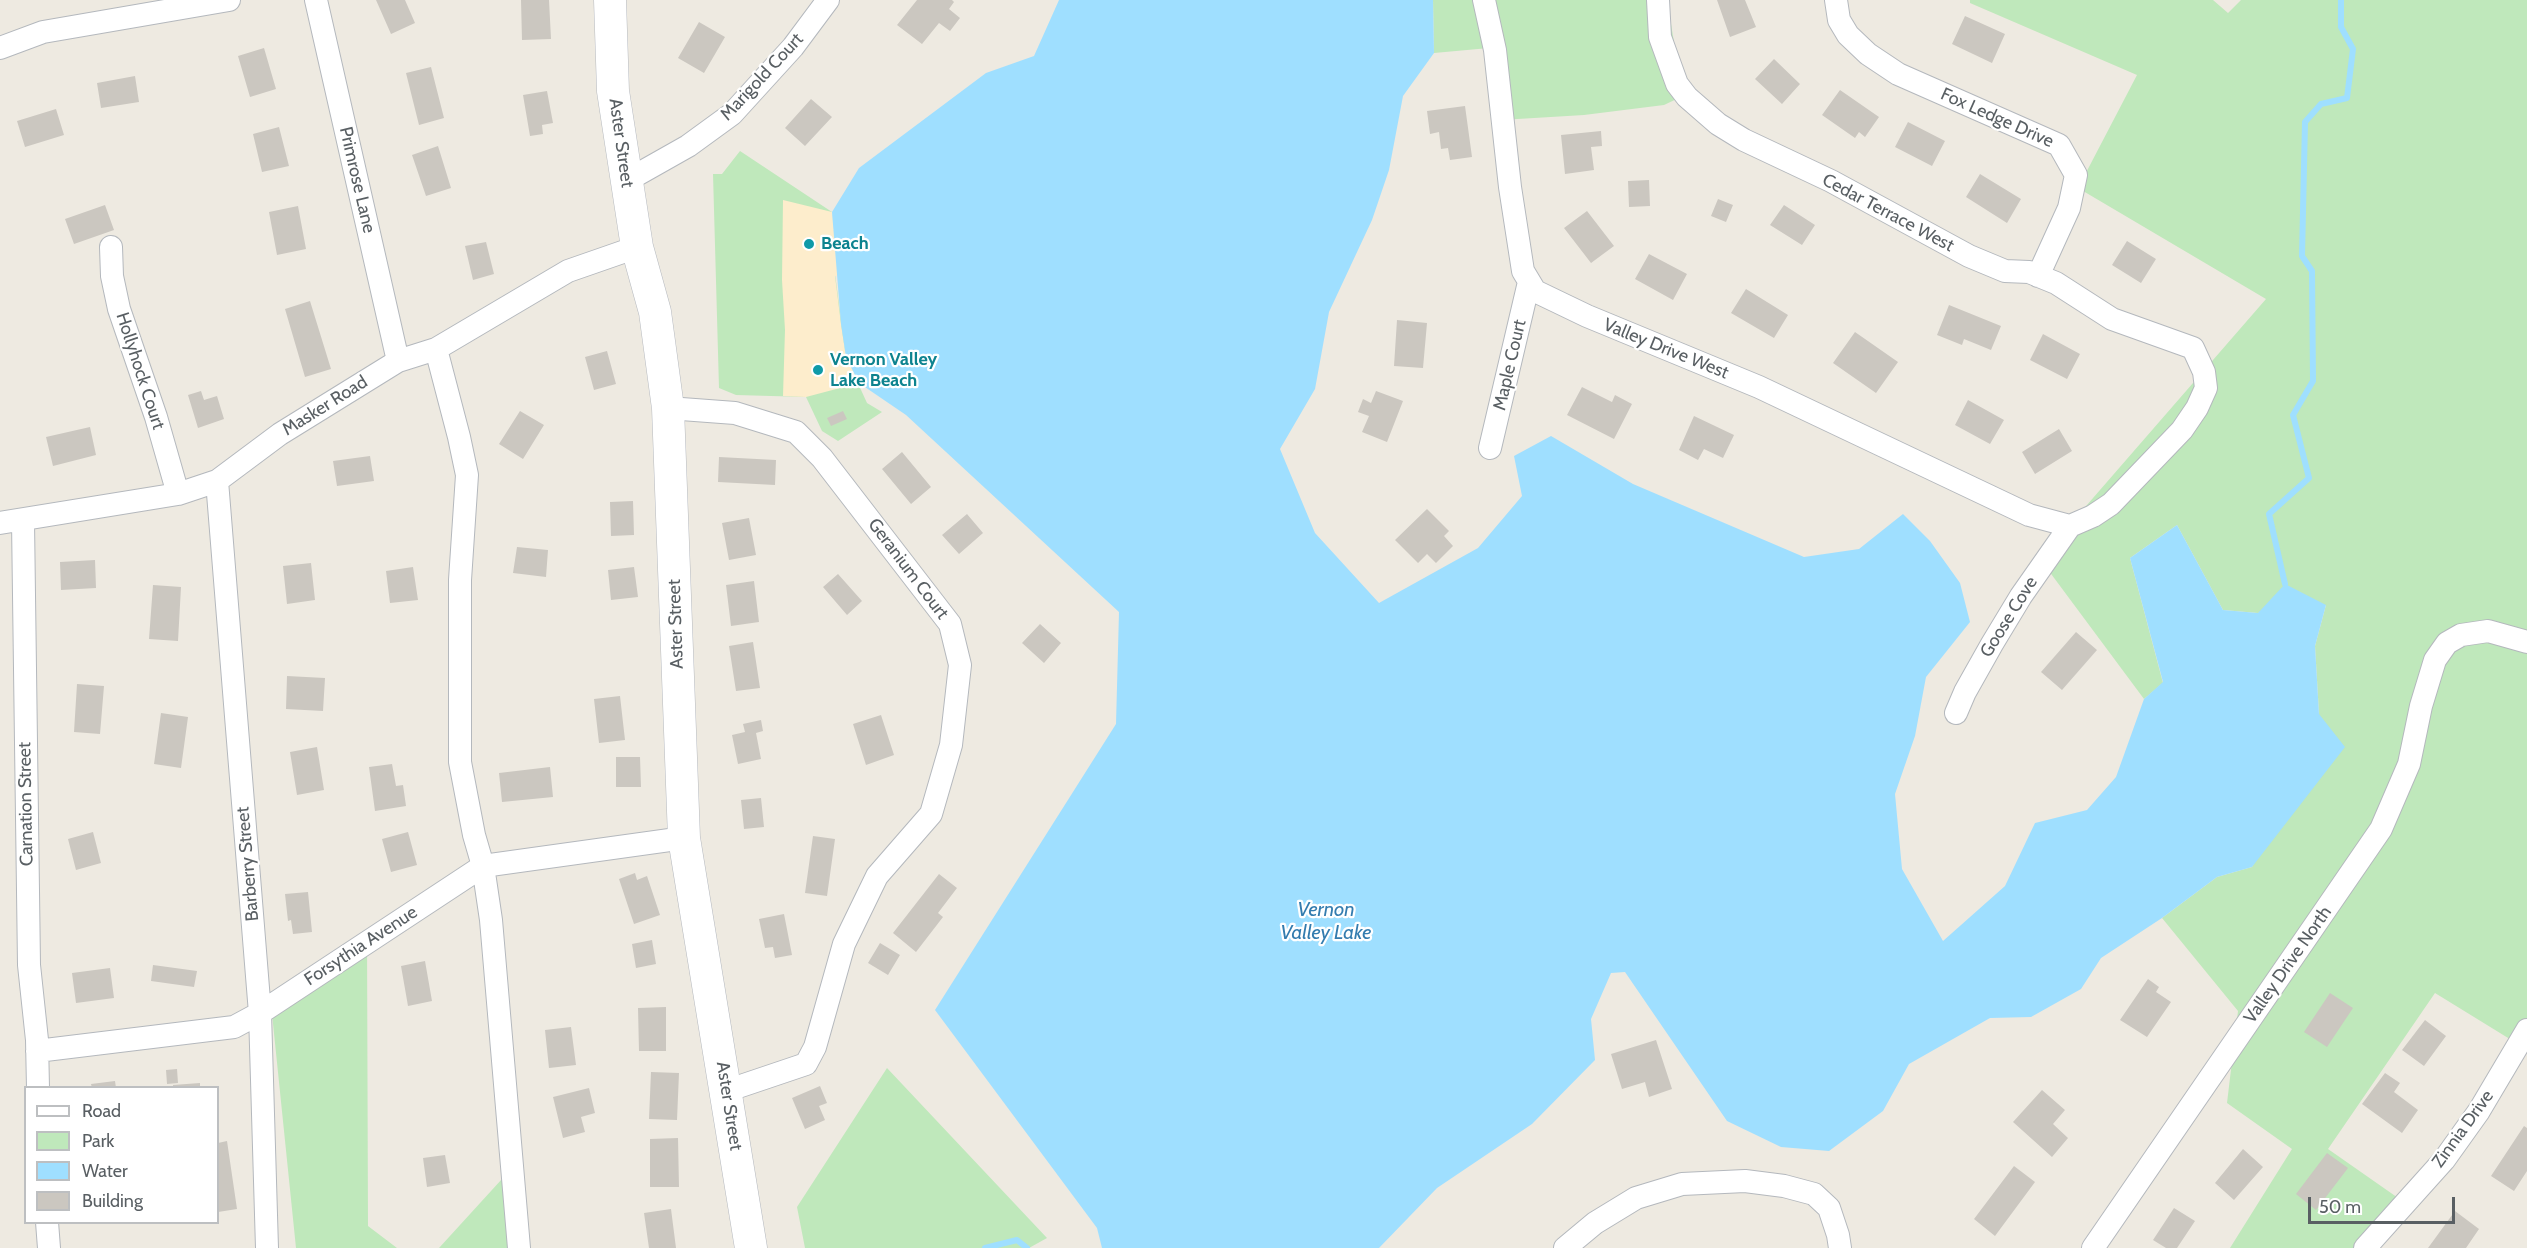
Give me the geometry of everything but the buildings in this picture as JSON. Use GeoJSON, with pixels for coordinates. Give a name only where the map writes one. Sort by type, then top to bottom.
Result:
{"type":"FeatureCollection","features":[{"type":"Feature","properties":{"kind":"street"},"geometry":{"type":"LineString","coordinates":[[0,48],[43,32],[229,0]]}},
{"type":"Feature","properties":{"kind":"street","name":"Primrose Lane"},"geometry":{"type":"LineString","coordinates":[[316,0],[398,361]]}},
{"type":"Feature","properties":{"kind":"street","name":"Aster Street"},"geometry":{"type":"LineString","coordinates":[[610,0],[613,91],[637,247],[655,312],[668,408],[684,838],[751,1248]]}},
{"type":"Feature","properties":{"kind":"street","name":"Marigold Court"},"geometry":{"type":"LineString","coordinates":[[626,181],[688,147],[732,114],[793,46],[828,0]]}},
{"type":"Feature","properties":{"kind":"street"},"geometry":{"type":"LineString","coordinates":[[1484,0],[1495,50],[1510,187],[1523,271],[1529,282]]}},
{"type":"Feature","properties":{"kind":"street","name":"Cedar Terrace West"},"geometry":{"type":"LineString","coordinates":[[1658,0],[1660,37],[1677,84],[1687,97],[1718,124],[1744,141],[1831,181],[1969,256],[2005,270],[2029,272],[2086,301],[2112,319],[2193,348],[2204,372],[2206,388],[2197,408],[2181,430],[2111,504],[2070,526]]}},
{"type":"Feature","properties":{"kind":"street","name":"Fox Ledge Drive"},"geometry":{"type":"LineString","coordinates":[[1836,0],[1839,20],[1848,35],[1868,54],[1898,74],[2059,145],[2076,175],[2069,208],[2038,276]]}},
{"type":"Feature","properties":{"kind":"street","name":"Hollyhock Court"},"geometry":{"type":"LineString","coordinates":[[111,247],[112,276],[119,309],[156,417],[178,494]]}},
{"type":"Feature","properties":{"kind":"street","name":"Masker Road"},"geometry":{"type":"LineString","coordinates":[[0,523],[178,494],[217,481],[280,434],[398,361],[436,349],[568,271],[637,247]]}},
{"type":"Feature","properties":{"kind":"street","name":"Maple Court"},"geometry":{"type":"LineString","coordinates":[[1490,448],[1529,282]]}},
{"type":"Feature","properties":{"kind":"street","name":"Valley Drive West"},"geometry":{"type":"LineString","coordinates":[[1529,282],[1535,291],[1587,316],[1759,387],[2029,515],[2070,526]]}},
{"type":"Feature","properties":{"kind":"street"},"geometry":{"type":"LineString","coordinates":[[436,349],[459,437],[466,475],[460,580],[460,762],[474,835],[483,866],[490,920],[519,1248]]}},
{"type":"Feature","properties":{"kind":"street","name":"Geranium Court"},"geometry":{"type":"LineString","coordinates":[[668,408],[735,412],[796,432],[822,458],[950,624],[960,665],[951,745],[931,814],[877,876],[844,944],[815,1047],[806,1064],[726,1090]]}},
{"type":"Feature","properties":{"kind":"street","name":"Barberry Street"},"geometry":{"type":"LineString","coordinates":[[217,481],[260,1013],[267,1248]]}},
{"type":"Feature","properties":{"kind":"street","name":"Carnation Street"},"geometry":{"type":"LineString","coordinates":[[23,521],[29,965],[38,1086]]}},
{"type":"Feature","properties":{"kind":"street","name":"Goose Cove"},"geometry":{"type":"LineString","coordinates":[[1956,713],[1965,692],[2021,596],[2070,526]]}},
{"type":"Feature","properties":{"kind":"street","name":"Valley Drive North"},"geometry":{"type":"LineString","coordinates":[[2093,1248],[2381,829],[2409,764],[2421,706],[2435,660],[2447,643],[2461,635],[2488,631],[2527,642]]}},
{"type":"Feature","properties":{"kind":"street","name":"Forsythia Avenue"},"geometry":{"type":"LineString","coordinates":[[37,1052],[234,1027],[260,1013],[483,866],[684,838]]}},
{"type":"Feature","properties":{"kind":"street","name":"Zinnia Drive"},"geometry":{"type":"LineString","coordinates":[[2365,1248],[2444,1160],[2479,1111],[2527,1030]]}},
{"type":"Feature","properties":{"kind":"street"},"geometry":{"type":"LineString","coordinates":[[1565,1248],[1595,1223],[1636,1198],[1682,1184],[1745,1181],[1784,1186],[1814,1194],[1828,1208],[1838,1235],[1840,1248]]}},
{"type":"Feature","properties":{"kind":"street"},"geometry":{"type":"LineString","coordinates":[[47,1224],[49,1248]]}},
{"type":"Feature","properties":{"kind":"green space"},"geometry":{"type":"Polygon","coordinates":[[[1433,0],[1667,0],[1683,96],[1664,105],[1584,115],[1501,120],[1489,48],[1434,53],[1433,0]]]}},
{"type":"Feature","properties":{"kind":"green space"},"geometry":{"type":"Polygon","coordinates":[[[1970,0],[2213,0],[2228,13],[2241,0],[2527,0],[2527,1018],[2513,1041],[2435,993],[2328,1149],[2401,1200],[2360,1248],[2230,1248],[2292,1149],[2227,1103],[2238,1011],[2162,918],[2217,877],[2252,867],[2319,714],[2315,646],[2326,605],[2258,613],[2223,610],[2177,525],[2130,558],[2163,683],[2144,699],[2040,559],[2266,299],[2078,188],[2137,75],[1970,3],[1970,0]]]}},
{"type":"Feature","properties":{"kind":"green space"},"geometry":{"type":"Polygon","coordinates":[[[740,151],[832,212],[835,274],[846,357],[867,403],[882,412],[838,441],[822,431],[806,397],[736,395],[719,388],[713,174],[722,174],[740,151]]]}},
{"type":"Feature","properties":{"kind":"green space"},"geometry":{"type":"Polygon","coordinates":[[[367,935],[368,1226],[397,1248],[296,1248],[271,1004],[367,935]]]}},
{"type":"Feature","properties":{"kind":"green space"},"geometry":{"type":"Polygon","coordinates":[[[887,1068],[1047,1238],[1029,1248],[805,1248],[797,1207],[887,1068]]]}},
{"type":"Feature","properties":{"kind":"green space"},"geometry":{"type":"Polygon","coordinates":[[[512,1168],[524,1248],[439,1248],[512,1168]]]}},
{"type":"Feature","properties":{"kind":"sand"},"geometry":{"type":"Polygon","coordinates":[[[783,200],[832,212],[839,275],[835,276],[846,357],[859,383],[806,397],[783,396],[785,330],[782,280],[783,200]]]}},
{"type":"Feature","properties":{"kind":"water","name":"Vernon Valley Lake"},"geometry":{"type":"Polygon","coordinates":[[[1059,0],[1433,0],[1434,53],[1403,96],[1389,170],[1372,220],[1329,312],[1315,389],[1280,449],[1315,533],[1379,603],[1478,548],[1522,496],[1514,456],[1551,436],[1633,484],[1804,557],[1859,549],[1903,514],[1930,541],[1960,583],[1970,622],[1926,677],[1915,736],[1895,794],[1902,869],[1943,941],[2005,886],[2035,823],[2087,810],[2116,777],[2144,699],[2163,682],[2130,558],[2177,525],[2223,610],[2258,613],[2285,584],[2326,605],[2315,646],[2319,714],[2345,747],[2252,867],[2217,877],[2162,918],[2101,958],[2081,989],[2031,1017],[1990,1018],[1909,1064],[1883,1111],[1829,1151],[1781,1147],[1727,1121],[1625,972],[1611,973],[1591,1019],[1595,1060],[1532,1124],[1437,1188],[1379,1248],[1102,1248],[1097,1228],[935,1010],[1116,724],[1119,612],[906,415],[859,383],[846,357],[841,324],[832,212],[859,168],[986,73],[1034,56],[1059,0]]]}},
{"type":"Feature","properties":{"kind":"waterway"},"geometry":{"type":"LineString","coordinates":[[2285,584],[2269,514],[2309,478],[2293,415],[2313,381],[2312,271],[2302,256],[2305,122],[2321,104],[2347,98],[2353,49],[2341,27],[2341,0]]}},
{"type":"Feature","properties":{"kind":"waterway"},"geometry":{"type":"LineString","coordinates":[[985,1248],[1017,1240],[1027,1248]]}},
{"type":"Feature","properties":{"kind":"place","name":"Beach"},"geometry":{"type":"Point","coordinates":[809,244]}},
{"type":"Feature","properties":{"kind":"place","name":"Vernon Valley Lake Beach"},"geometry":{"type":"Point","coordinates":[818,370]}}]}
